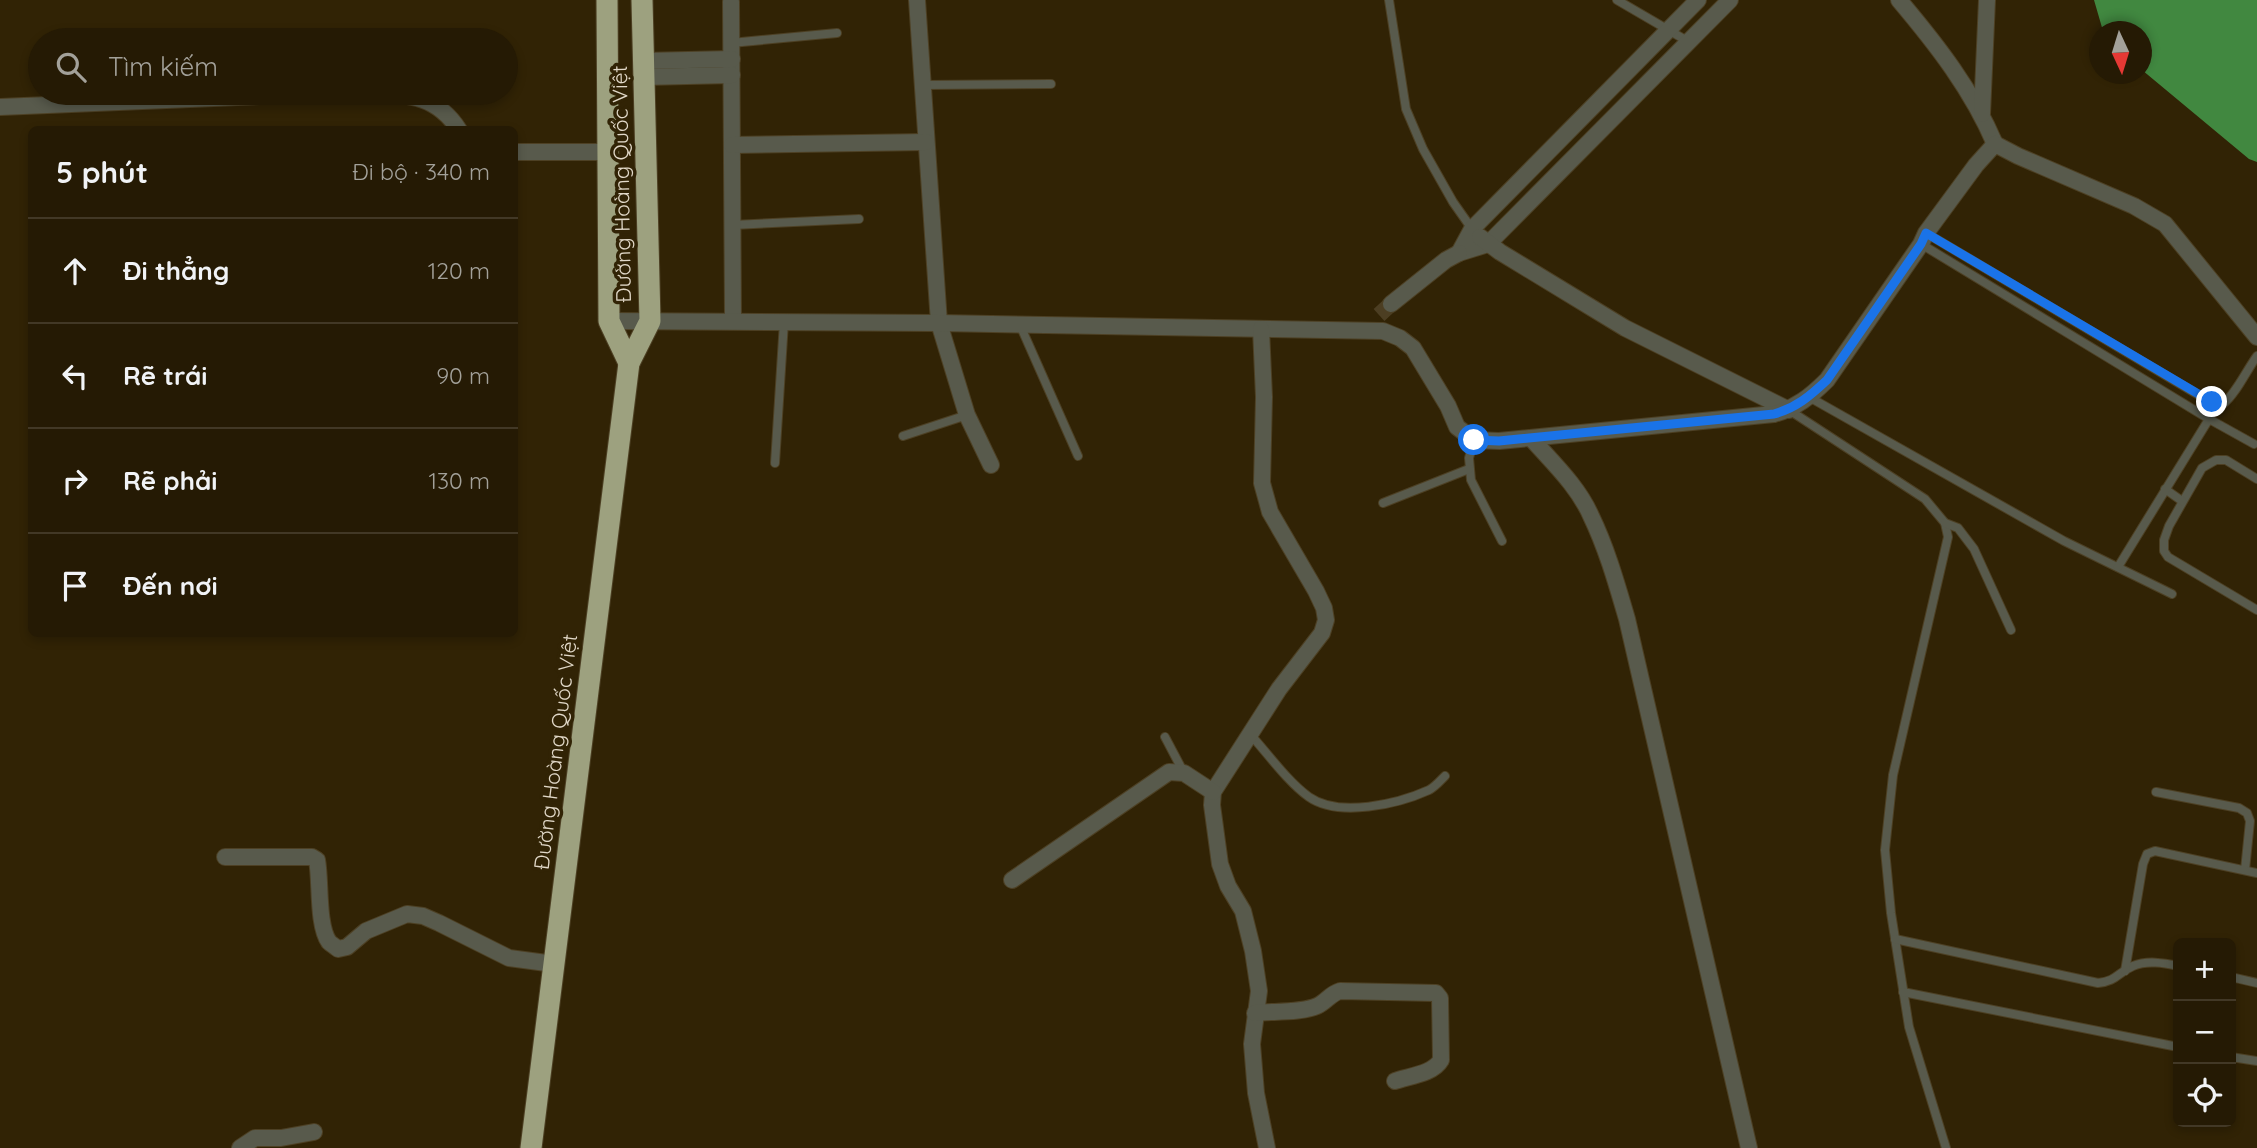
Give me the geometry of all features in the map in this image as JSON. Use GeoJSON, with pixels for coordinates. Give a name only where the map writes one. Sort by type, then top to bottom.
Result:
{"type":"FeatureCollection","features":[{"type":"Feature","properties":{"kind":"highway","name":"Đường Hoàng Quốc Việt"},"geometry":{"type":"LineString","coordinates":[[607,0],[609,321],[629,363]]}},
{"type":"Feature","properties":{"kind":"highway","name":"Đường Hoàng Quốc Việt"},"geometry":{"type":"LineString","coordinates":[[531,1148],[629,363],[649,321],[642,0]]}},
{"type":"Feature","properties":{"kind":"street"},"geometry":{"type":"LineString","coordinates":[[916,0],[939,323],[967,415],[991,465]]}},
{"type":"Feature","properties":{"kind":"street"},"geometry":{"type":"LineString","coordinates":[[1363,331],[1385,310],[1453,257],[1472,229],[1698,0]]}},
{"type":"Feature","properties":{"kind":"street"},"geometry":{"type":"LineString","coordinates":[[1453,257],[1488,244],[1730,0]]}},
{"type":"Feature","properties":{"kind":"street"},"geometry":{"type":"LineString","coordinates":[[1899,0],[1956,71],[1982,114],[1996,144],[2134,206],[2165,224],[2257,337]]}},
{"type":"Feature","properties":{"kind":"street"},"geometry":{"type":"LineString","coordinates":[[1982,114],[1987,0]]}},
{"type":"Feature","properties":{"kind":"street"},"geometry":{"type":"LineString","coordinates":[[731,2],[733,321]]}},
{"type":"Feature","properties":{"kind":"street"},"geometry":{"type":"LineString","coordinates":[[643,69],[732,59]]}},
{"type":"Feature","properties":{"kind":"street"},"geometry":{"type":"LineString","coordinates":[[0,107],[48,105]]}},
{"type":"Feature","properties":{"kind":"street"},"geometry":{"type":"LineString","coordinates":[[437,105],[457,126]]}},
{"type":"Feature","properties":{"kind":"street"},"geometry":{"type":"LineString","coordinates":[[732,145],[926,142]]}},
{"type":"Feature","properties":{"kind":"street"},"geometry":{"type":"LineString","coordinates":[[609,321],[939,323],[1383,331],[1400,338],[1413,348],[1448,406],[1457,427],[1474,440],[1499,441],[1774,414],[1789,410],[1809,397],[1827,380],[1923,239],[1976,165],[1996,144]]}},
{"type":"Feature","properties":{"kind":"street"},"geometry":{"type":"LineString","coordinates":[[518,152],[608,152]]}},
{"type":"Feature","properties":{"kind":"street"},"geometry":{"type":"LineString","coordinates":[[1472,229],[1488,244],[1625,328],[1789,410]]}},
{"type":"Feature","properties":{"kind":"street"},"geometry":{"type":"LineString","coordinates":[[1261,329],[1264,397],[1262,483],[1270,512],[1316,591],[1326,620],[1322,634],[1279,690],[1213,792],[1212,805],[1220,864],[1228,886],[1243,911],[1253,951],[1259,991],[1252,1044],[1256,1093],[1267,1148]]}},
{"type":"Feature","properties":{"kind":"street"},"geometry":{"type":"LineString","coordinates":[[1531,438],[1572,485],[1591,514],[1619,593],[1642,679],[1749,1148]]}},
{"type":"Feature","properties":{"kind":"street"},"geometry":{"type":"LineString","coordinates":[[1012,880],[1169,772],[1184,773],[1213,792]]}},
{"type":"Feature","properties":{"kind":"street"},"geometry":{"type":"LineString","coordinates":[[225,857],[312,857],[317,860],[319,894],[326,932],[330,943],[338,949],[347,947],[366,932],[407,914],[423,916],[509,958],[554,964]]}},
{"type":"Feature","properties":{"kind":"street"},"geometry":{"type":"LineString","coordinates":[[1255,1013],[1318,1006],[1331,993],[1340,991],[1436,993],[1440,998],[1441,1059],[1432,1069],[1395,1081]]}},
{"type":"Feature","properties":{"kind":"street"},"geometry":{"type":"LineString","coordinates":[[240,1148],[255,1138],[281,1138],[314,1132]]}},
{"type":"Feature","properties":{"kind":"lane"},"geometry":{"type":"LineString","coordinates":[[1389,0],[1406,109],[1452,202],[1472,229]]}},
{"type":"Feature","properties":{"kind":"lane"},"geometry":{"type":"LineString","coordinates":[[1618,0],[1689,42]]}},
{"type":"Feature","properties":{"kind":"lane"},"geometry":{"type":"LineString","coordinates":[[732,59],[837,33]]}},
{"type":"Feature","properties":{"kind":"lane"},"geometry":{"type":"LineString","coordinates":[[922,85],[1051,84]]}},
{"type":"Feature","properties":{"kind":"lane"},"geometry":{"type":"LineString","coordinates":[[733,225],[859,219]]}},
{"type":"Feature","properties":{"kind":"lane"},"geometry":{"type":"LineString","coordinates":[[1923,239],[2212,402],[2222,405],[2230,398],[2257,356]]}},
{"type":"Feature","properties":{"kind":"lane"},"geometry":{"type":"LineString","coordinates":[[1923,239],[2253,444]]}},
{"type":"Feature","properties":{"kind":"lane"},"geometry":{"type":"LineString","coordinates":[[775,463],[784,322]]}},
{"type":"Feature","properties":{"kind":"lane"},"geometry":{"type":"LineString","coordinates":[[1020,325],[1078,456]]}},
{"type":"Feature","properties":{"kind":"lane"},"geometry":{"type":"LineString","coordinates":[[1809,397],[2064,541],[2172,594]]}},
{"type":"Feature","properties":{"kind":"lane"},"geometry":{"type":"LineString","coordinates":[[1789,410],[1925,499],[1945,523],[1948,537],[1893,775],[1885,850],[1909,1027],[1946,1148]]}},
{"type":"Feature","properties":{"kind":"lane"},"geometry":{"type":"LineString","coordinates":[[903,436],[967,415]]}},
{"type":"Feature","properties":{"kind":"lane"},"geometry":{"type":"LineString","coordinates":[[2118,567],[2209,419]]}},
{"type":"Feature","properties":{"kind":"lane"},"geometry":{"type":"LineString","coordinates":[[1474,440],[1469,458],[1471,480],[1502,541]]}},
{"type":"Feature","properties":{"kind":"lane"},"geometry":{"type":"LineString","coordinates":[[2257,479],[2226,460],[2216,460],[2202,468],[2182,501],[2164,540],[2164,551],[2168,557],[2257,610]]}},
{"type":"Feature","properties":{"kind":"lane"},"geometry":{"type":"LineString","coordinates":[[1383,503],[1469,470]]}},
{"type":"Feature","properties":{"kind":"lane"},"geometry":{"type":"LineString","coordinates":[[2165,489],[2182,501]]}},
{"type":"Feature","properties":{"kind":"lane"},"geometry":{"type":"LineString","coordinates":[[1945,523],[1958,528],[1975,549],[2011,630]]}},
{"type":"Feature","properties":{"kind":"lane"},"geometry":{"type":"LineString","coordinates":[[1250,733],[1310,797],[1327,805],[1352,808],[1381,804],[1431,789],[1445,776]]}},
{"type":"Feature","properties":{"kind":"lane"},"geometry":{"type":"LineString","coordinates":[[1166,737],[1184,773]]}},
{"type":"Feature","properties":{"kind":"lane"},"geometry":{"type":"LineString","coordinates":[[2156,792],[2239,808],[2247,813],[2250,821],[2245,870]]}},
{"type":"Feature","properties":{"kind":"lane"},"geometry":{"type":"LineString","coordinates":[[2125,971],[2147,853],[2155,851],[2257,873]]}},
{"type":"Feature","properties":{"kind":"lane"},"geometry":{"type":"LineString","coordinates":[[1895,939],[2098,983],[2112,981],[2135,965],[2160,962],[2173,965]]}},
{"type":"Feature","properties":{"kind":"lane"},"geometry":{"type":"LineString","coordinates":[[2236,978],[2257,983]]}},
{"type":"Feature","properties":{"kind":"lane"},"geometry":{"type":"LineString","coordinates":[[1903,992],[2173,1046]]}},
{"type":"Feature","properties":{"kind":"lane"},"geometry":{"type":"LineString","coordinates":[[2236,1058],[2257,1061]]}},
{"type":"Feature","properties":{"kind":"shaded area"},"geometry":{"type":"Polygon","coordinates":[[[2094,0],[2257,0],[2257,162],[2249,159],[2152,78],[2152,21],[2100,21],[2094,0]]]}},
{"type":"Feature","properties":{"kind":"tunnel"},"geometry":{"type":"LineString","coordinates":[[1379,315],[1391,304]]}},
{"type":"Feature","properties":{"kind":"route"},"geometry":{"type":"LineString","coordinates":[[1474,440],[1499,441],[1588,433],[1774,414],[1789,410],[1809,397],[1827,380],[1926,233],[2212,402]]}}]}
